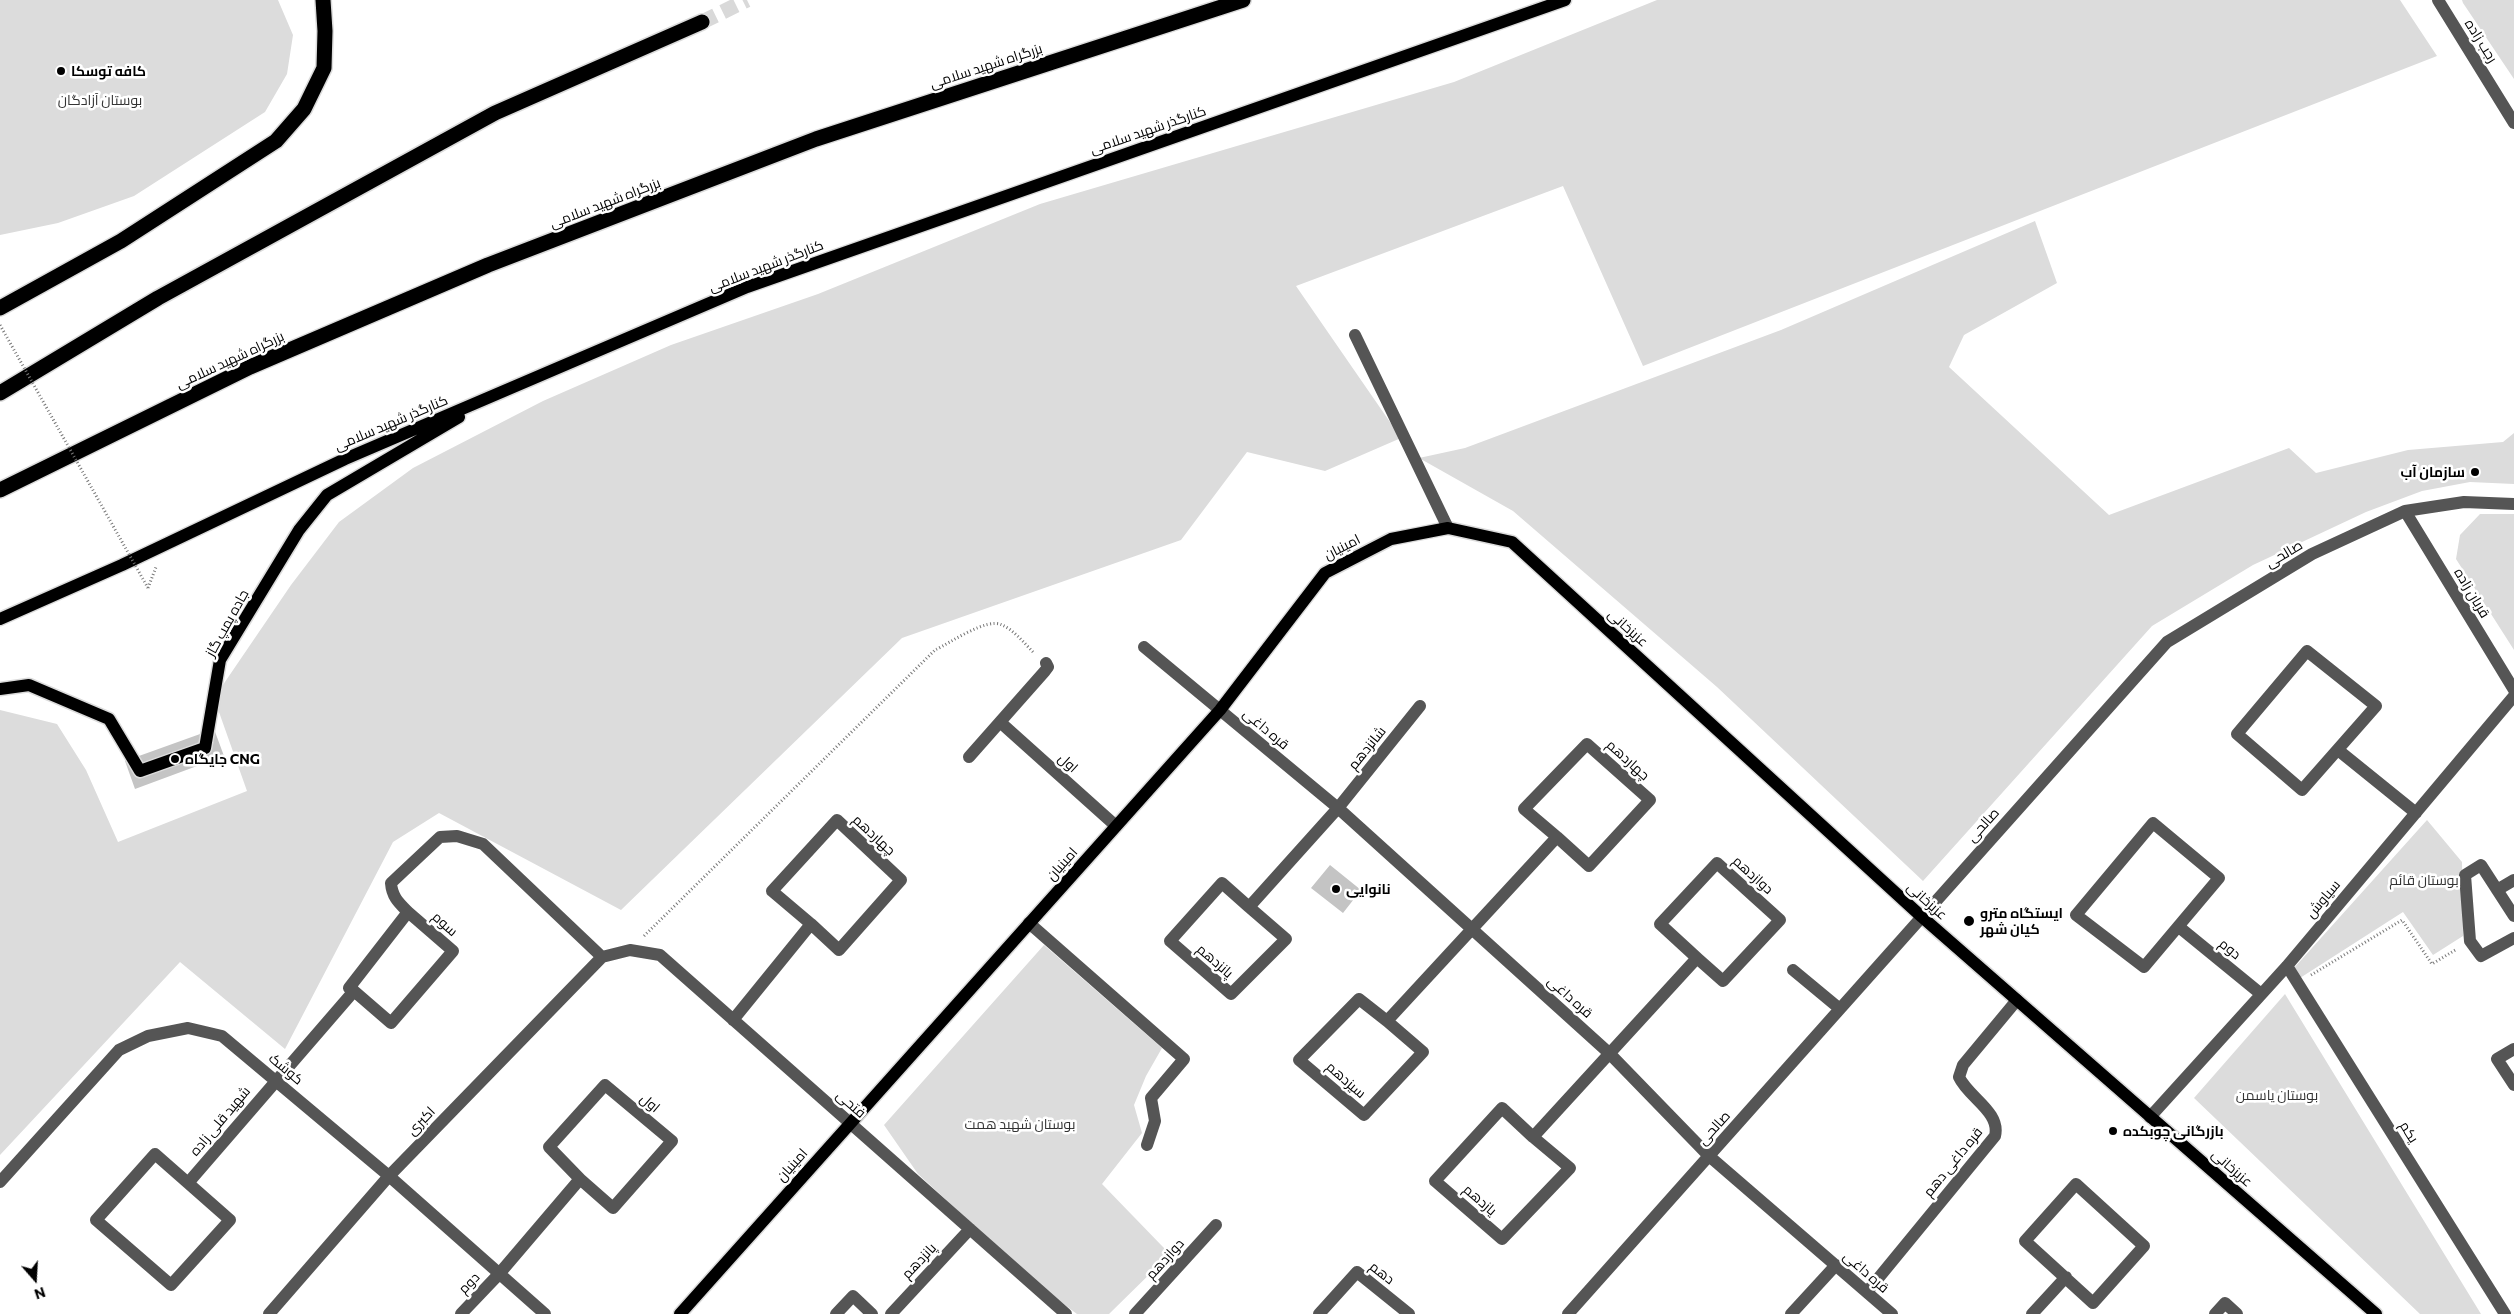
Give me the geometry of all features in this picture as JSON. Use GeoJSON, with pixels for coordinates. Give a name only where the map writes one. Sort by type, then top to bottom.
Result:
{"type":"FeatureCollection","features":[{"type":"Feature","properties":{"kind":"highway"},"geometry":{"type":"LineString","coordinates":[[0,308],[121,241],[276,141],[304,109],[324,68],[325,31],[322,0]]}},
{"type":"Feature","properties":{"kind":"highway","name":"بزرگراه شهید سلامی"},"geometry":{"type":"LineString","coordinates":[[0,490],[250,367],[488,265],[816,139],[1243,0]]}},
{"type":"Feature","properties":{"kind":"highway"},"geometry":{"type":"LineString","coordinates":[[0,393],[158,298],[495,113],[702,22]]}},
{"type":"Feature","properties":{"kind":"main road","name":"کنارگذر شهید سلامی"},"geometry":{"type":"LineString","coordinates":[[0,618],[122,565],[345,458],[747,287],[1565,0]]}},
{"type":"Feature","properties":{"kind":"main road","name":"جاده پمپ گاز"},"geometry":{"type":"LineString","coordinates":[[0,689],[29,685],[109,719],[140,771],[204,748],[220,660],[299,530],[326,495],[506,390]]}},
{"type":"Feature","properties":{"kind":"main road","name":"امینیان"},"geometry":{"type":"LineString","coordinates":[[680,1314],[1220,710],[1325,573],[1390,539],[1448,528],[1512,542]]}},
{"type":"Feature","properties":{"kind":"main road","name":"عزیزخانی"},"geometry":{"type":"LineString","coordinates":[[1512,542],[1922,917],[2376,1314]]}},
{"type":"Feature","properties":{"kind":"street","name":"رجب زاده"},"geometry":{"type":"LineString","coordinates":[[2438,0],[2514,123]]}},
{"type":"Feature","properties":{"kind":"street"},"geometry":{"type":"LineString","coordinates":[[1355,335],[1448,528]]}},
{"type":"Feature","properties":{"kind":"street","name":"صالحی"},"geometry":{"type":"LineString","coordinates":[[1568,1314],[2167,642],[2312,554],[2405,511],[2464,502],[2514,504]]}},
{"type":"Feature","properties":{"kind":"street","name":"قربان زاده"},"geometry":{"type":"LineString","coordinates":[[2405,511],[2514,690]]}},
{"type":"Feature","properties":{"kind":"street","name":"قره داغی"},"geometry":{"type":"LineString","coordinates":[[1144,647],[1338,808],[1609,1053],[1709,1156],[1892,1314]]}},
{"type":"Feature","properties":{"kind":"street"},"geometry":{"type":"LineString","coordinates":[[2307,651],[2376,706],[2338,750],[2302,790],[2237,734],[2307,651]]}},
{"type":"Feature","properties":{"kind":"street"},"geometry":{"type":"LineString","coordinates":[[969,757],[1045,671],[1048,667],[1046,663]]}},
{"type":"Feature","properties":{"kind":"street","name":"سیاوش"},"geometry":{"type":"LineString","coordinates":[[2150,1117],[2287,966],[2514,696]]}},
{"type":"Feature","properties":{"kind":"street","name":"شانزدهم"},"geometry":{"type":"LineString","coordinates":[[1338,808],[1420,706]]}},
{"type":"Feature","properties":{"kind":"street","name":"اول"},"geometry":{"type":"LineString","coordinates":[[1000,722],[1116,826]]}},
{"type":"Feature","properties":{"kind":"street","name":"چهاردهم"},"geometry":{"type":"LineString","coordinates":[[1588,744],[1650,800],[1590,866],[1557,837],[1524,809],[1588,744]]}},
{"type":"Feature","properties":{"kind":"street"},"geometry":{"type":"LineString","coordinates":[[2338,750],[2416,813]]}},
{"type":"Feature","properties":{"kind":"street"},"geometry":{"type":"LineString","coordinates":[[1248,907],[1338,808]]}},
{"type":"Feature","properties":{"kind":"street","name":"چهاردهم"},"geometry":{"type":"LineString","coordinates":[[837,820],[901,880],[839,950],[811,924],[772,891],[837,820]]}},
{"type":"Feature","properties":{"kind":"street"},"geometry":{"type":"LineString","coordinates":[[2153,823],[2218,878],[2179,927],[2144,968],[2076,915],[2153,823]]}},
{"type":"Feature","properties":{"kind":"street"},"geometry":{"type":"LineString","coordinates":[[276,1079],[354,991],[349,988],[408,912],[397,902],[392,892],[391,883],[440,838],[457,836],[483,844],[602,957]]}},
{"type":"Feature","properties":{"kind":"street"},"geometry":{"type":"LineString","coordinates":[[1387,1021],[1557,837]]}},
{"type":"Feature","properties":{"kind":"street","name":"دوازدهم"},"geometry":{"type":"LineString","coordinates":[[1717,863],[1780,920],[1723,980],[1697,958],[1660,924],[1717,863]]}},
{"type":"Feature","properties":{"kind":"street"},"geometry":{"type":"LineString","coordinates":[[2514,916],[2481,865],[2465,875],[2470,941],[2481,956],[2514,938]]}},
{"type":"Feature","properties":{"kind":"street"},"geometry":{"type":"LineString","coordinates":[[2497,890],[2514,880]]}},
{"type":"Feature","properties":{"kind":"street","name":"پانزدهم"},"geometry":{"type":"LineString","coordinates":[[1222,883],[1248,907],[1286,939],[1231,994],[1170,941],[1222,883]]}},
{"type":"Feature","properties":{"kind":"street","name":"سوم"},"geometry":{"type":"LineString","coordinates":[[354,991],[391,1023],[453,952],[408,912]]}},
{"type":"Feature","properties":{"kind":"street"},"geometry":{"type":"LineString","coordinates":[[1029,923],[1184,1060],[1152,1098],[1156,1120],[1147,1145]]}},
{"type":"Feature","properties":{"kind":"street"},"geometry":{"type":"LineString","coordinates":[[732,1020],[811,924]]}},
{"type":"Feature","properties":{"kind":"street","name":"دوم"},"geometry":{"type":"LineString","coordinates":[[2179,927],[2261,994]]}},
{"type":"Feature","properties":{"kind":"street","name":"فتحی"},"geometry":{"type":"LineString","coordinates":[[602,957],[630,950],[660,955],[1066,1314]]}},
{"type":"Feature","properties":{"kind":"street","name":"اکبری"},"geometry":{"type":"LineString","coordinates":[[268,1314],[389,1176],[602,957]]}},
{"type":"Feature","properties":{"kind":"street"},"geometry":{"type":"LineString","coordinates":[[1533,1138],[1697,958]]}},
{"type":"Feature","properties":{"kind":"street","name":"یکم"},"geometry":{"type":"LineString","coordinates":[[2287,966],[2505,1314]]}},
{"type":"Feature","properties":{"kind":"street"},"geometry":{"type":"LineString","coordinates":[[1793,970],[1840,1009]]}},
{"type":"Feature","properties":{"kind":"street","name":"سیزدهم"},"geometry":{"type":"LineString","coordinates":[[1359,999],[1387,1021],[1423,1052],[1364,1115],[1299,1060],[1359,999]]}},
{"type":"Feature","properties":{"kind":"street","name":"قره داغی دهم"},"geometry":{"type":"LineString","coordinates":[[1866,1292],[1995,1136],[1997,1127],[1994,1118],[1963,1086],[1959,1077],[1964,1065],[2017,1000]]}},
{"type":"Feature","properties":{"kind":"street","name":"کوشک"},"geometry":{"type":"LineString","coordinates":[[0,1182],[119,1050],[148,1036],[188,1028],[222,1036],[276,1079],[389,1176],[545,1314]]}},
{"type":"Feature","properties":{"kind":"street"},"geometry":{"type":"LineString","coordinates":[[2514,1049],[2497,1059],[2514,1085]]}},
{"type":"Feature","properties":{"kind":"street","name":"شهید قلی زاده"},"geometry":{"type":"LineString","coordinates":[[188,1183],[276,1079]]}},
{"type":"Feature","properties":{"kind":"street","name":"اول"},"geometry":{"type":"LineString","coordinates":[[605,1085],[672,1141],[613,1208],[580,1179],[548,1148],[605,1085]]}},
{"type":"Feature","properties":{"kind":"street","name":"یازدهم"},"geometry":{"type":"LineString","coordinates":[[1502,1108],[1533,1138],[1570,1168],[1502,1240],[1435,1181],[1502,1108]]}},
{"type":"Feature","properties":{"kind":"street"},"geometry":{"type":"LineString","coordinates":[[155,1154],[188,1183],[230,1220],[171,1285],[96,1220],[155,1154]]}},
{"type":"Feature","properties":{"kind":"street"},"geometry":{"type":"LineString","coordinates":[[499,1274],[580,1179]]}},
{"type":"Feature","properties":{"kind":"street"},"geometry":{"type":"LineString","coordinates":[[2076,1184],[2144,1246],[2092,1303],[2066,1277],[2024,1241],[2076,1184]]}},
{"type":"Feature","properties":{"kind":"street","name":"دوازدهم"},"geometry":{"type":"LineString","coordinates":[[1135,1314],[1216,1225]]}},
{"type":"Feature","properties":{"kind":"street","name":"پانزدهم"},"geometry":{"type":"LineString","coordinates":[[891,1314],[970,1229]]}},
{"type":"Feature","properties":{"kind":"street"},"geometry":{"type":"LineString","coordinates":[[1791,1314],[1836,1265]]}},
{"type":"Feature","properties":{"kind":"street","name":"دهم"},"geometry":{"type":"LineString","coordinates":[[1319,1314],[1357,1272],[1409,1314]]}},
{"type":"Feature","properties":{"kind":"street","name":"دوم"},"geometry":{"type":"LineString","coordinates":[[461,1314],[499,1274]]}},
{"type":"Feature","properties":{"kind":"street"},"geometry":{"type":"LineString","coordinates":[[2032,1314],[2066,1277]]}},
{"type":"Feature","properties":{"kind":"street"},"geometry":{"type":"LineString","coordinates":[[836,1314],[853,1296],[872,1314]]}},
{"type":"Feature","properties":{"kind":"street"},"geometry":{"type":"LineString","coordinates":[[2215,1314],[2225,1303],[2237,1314]]}},
{"type":"Feature","properties":{"kind":"path"},"geometry":{"type":"LineString","coordinates":[[0,324],[148,588]]}},
{"type":"Feature","properties":{"kind":"path"},"geometry":{"type":"LineString","coordinates":[[630,950],[935,650],[986,624],[997,623],[1004,626],[1046,663]]}},
{"type":"Feature","properties":{"kind":"path"},"geometry":{"type":"LineString","coordinates":[[2298,984],[2402,920],[2432,964],[2470,941]]}},
{"type":"Feature","properties":{"kind":"green space","name":"بوستان آزادگان"},"geometry":{"type":"Polygon","coordinates":[[[0,0],[278,0],[293,35],[287,74],[265,112],[134,196],[58,223],[0,235],[0,0]]]}},
{"type":"Feature","properties":{"kind":"green space"},"geometry":{"type":"Polygon","coordinates":[[[1657,0],[2400,0],[2437,56],[1643,366],[1563,186],[1296,286],[1401,438],[1325,471],[1247,452],[1181,540],[902,638],[621,910],[439,813],[393,842],[285,1049],[180,962],[0,1155],[0,710],[57,724],[86,770],[118,842],[247,791],[214,698],[291,585],[339,522],[413,468],[543,401],[671,345],[818,294],[1040,204],[1454,82],[1657,0]]]}},
{"type":"Feature","properties":{"kind":"green space"},"geometry":{"type":"Polygon","coordinates":[[[2462,0],[2514,0],[2514,79],[2463,3],[2462,0]]]}},
{"type":"Feature","properties":{"kind":"green space"},"geometry":{"type":"Polygon","coordinates":[[[2035,221],[2057,283],[1964,335],[1949,367],[2109,515],[2289,448],[2316,473],[2408,450],[2503,442],[2514,433],[2514,484],[2470,482],[2422,491],[2366,512],[2253,565],[2152,626],[1923,881],[1717,687],[1513,511],[1419,458],[1465,448],[1781,330],[2035,221]]]}},
{"type":"Feature","properties":{"kind":"green space"},"geometry":{"type":"Polygon","coordinates":[[[2480,514],[2514,514],[2514,650],[2456,559],[2460,535],[2480,514]]]}},
{"type":"Feature","properties":{"kind":"green space","name":"بوستان قائم"},"geometry":{"type":"Polygon","coordinates":[[[2427,820],[2462,862],[2463,936],[2433,955],[2403,912],[2300,978],[2294,968],[2427,820]]]}},
{"type":"Feature","properties":{"kind":"green space","name":"بوستان شهید همت"},"geometry":{"type":"Polygon","coordinates":[[[1044,945],[1162,1048],[1146,1076],[1134,1105],[1142,1133],[1102,1184],[1164,1248],[1163,1261],[1109,1314],[1077,1314],[1041,1287],[918,1174],[884,1125],[1044,945]]]}},
{"type":"Feature","properties":{"kind":"green space","name":"بوستان یاسمن"},"geometry":{"type":"Polygon","coordinates":[[[2285,994],[2481,1314],[2420,1314],[2194,1098],[2285,994]]]}},
{"type":"Feature","properties":{"kind":"building","name":"جایگاه CNG"},"geometry":{"type":"Polygon","coordinates":[[[214,729],[224,756],[135,789],[125,761],[214,729]]]}},
{"type":"Feature","properties":{"kind":"building","name":"نانوایی"},"geometry":{"type":"Polygon","coordinates":[[[1330,865],[1361,890],[1343,913],[1311,888],[1330,865]]]}},
{"type":"Feature","properties":{"kind":"tunnel"},"geometry":{"type":"LineString","coordinates":[[702,22],[747,0]]}},
{"type":"Feature","properties":{"kind":"place","name":"کافه توسکا"},"geometry":{"type":"Point","coordinates":[61,71]}},
{"type":"Feature","properties":{"kind":"place","name":"سازمان آب"},"geometry":{"type":"Point","coordinates":[2475,472]}},
{"type":"Feature","properties":{"kind":"place","name":"جایگاه CNG"},"geometry":{"type":"Point","coordinates":[175,759]}},
{"type":"Feature","properties":{"kind":"place","name":"نانوایی"},"geometry":{"type":"Point","coordinates":[1336,889]}},
{"type":"Feature","properties":{"kind":"place","name":"ایستگاه مترو کیان شهر"},"geometry":{"type":"Point","coordinates":[1969,921]}},
{"type":"Feature","properties":{"kind":"place","name":"بازرگانی چوبکده"},"geometry":{"type":"Point","coordinates":[2113,1131]}}]}
